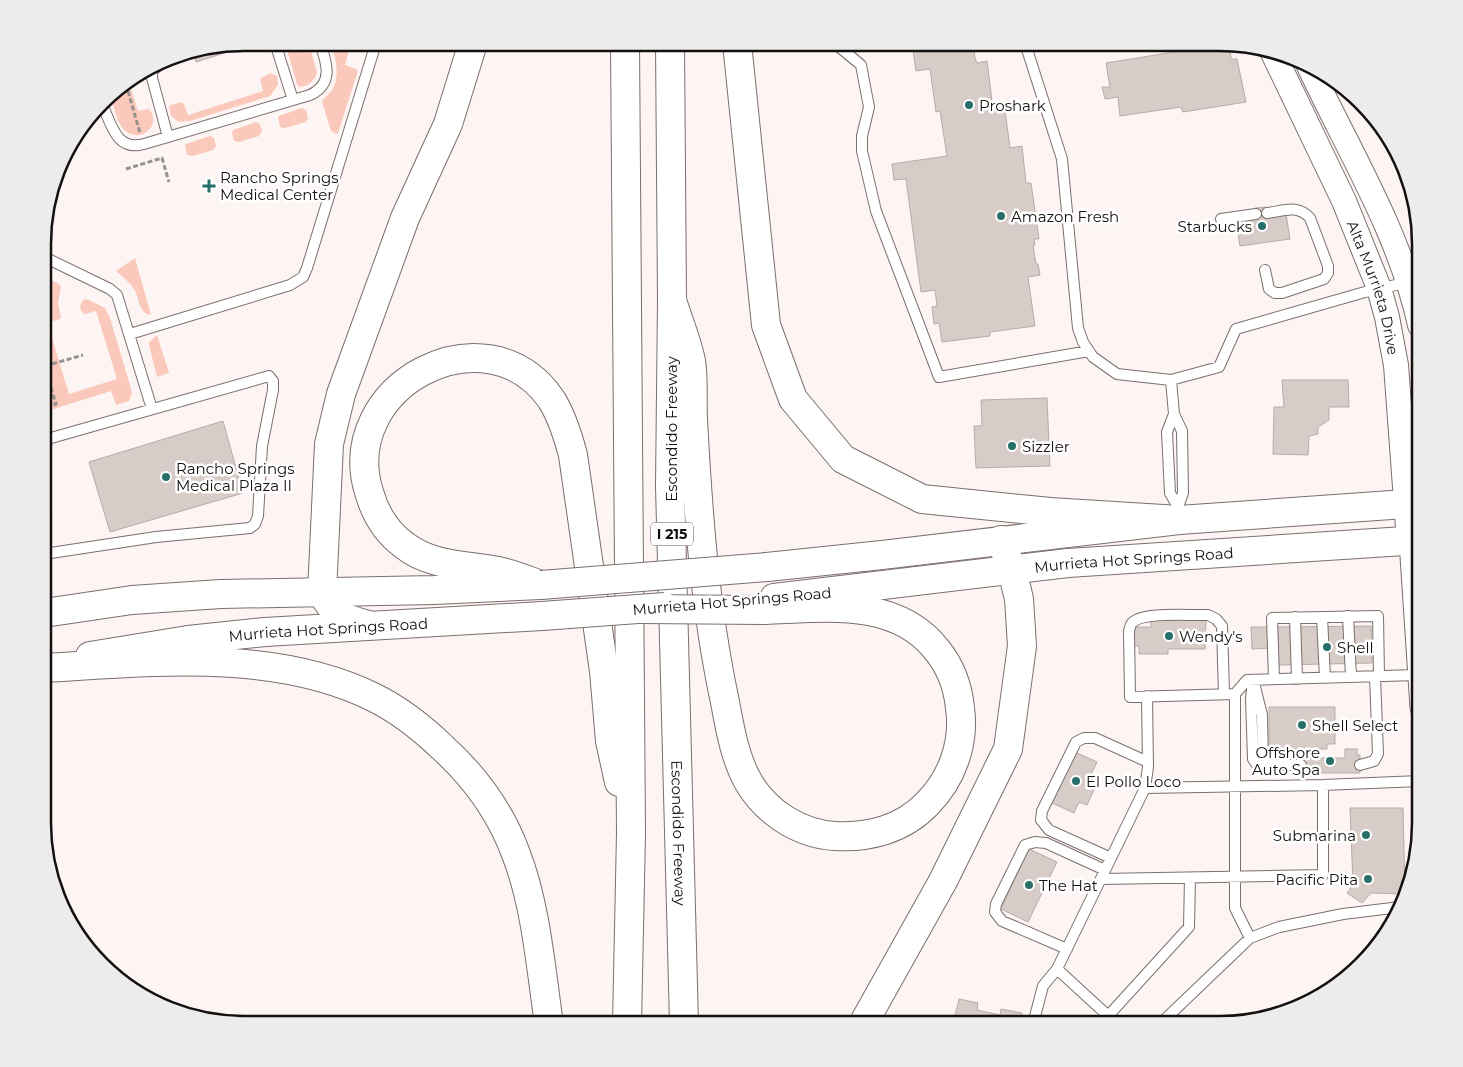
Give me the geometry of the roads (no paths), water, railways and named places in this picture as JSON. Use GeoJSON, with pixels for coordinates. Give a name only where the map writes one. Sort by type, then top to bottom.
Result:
{"type":"FeatureCollection","features":[{"type":"Feature","properties":{"kind":"main road"},"geometry":{"type":"LineString","coordinates":[[368,626],[343,618],[330,607],[322,593],[329,444],[341,394],[406,218],[448,124],[471,51]]}},
{"type":"Feature","properties":{"kind":"main road","name":"I 215"},"geometry":{"type":"LineString","coordinates":[[625,51],[631,832],[628,1016]]}},
{"type":"Feature","properties":{"kind":"main road","name":"Escondido Freeway"},"geometry":{"type":"LineString","coordinates":[[670,51],[672,300],[670,486],[684,1016]]}},
{"type":"Feature","properties":{"kind":"main road"},"geometry":{"type":"LineString","coordinates":[[738,51],[766,325],[793,399],[843,459],[922,499],[1050,512],[1179,513]]}},
{"type":"Feature","properties":{"kind":"main road"},"geometry":{"type":"LineString","coordinates":[[672,300],[691,361],[704,577],[719,677],[736,751],[748,782],[758,797],[774,812],[809,832],[827,836],[868,835],[888,830],[922,810],[940,789],[948,774],[957,755],[961,736],[960,706],[956,686],[944,659],[924,635],[895,618],[877,612],[852,608],[765,605]]}},
{"type":"Feature","properties":{"kind":"main road"},"geometry":{"type":"LineString","coordinates":[[541,585],[499,571],[433,560],[405,546],[390,533],[378,516],[366,482],[364,457],[366,446],[372,425],[390,396],[404,382],[419,372],[446,362],[465,358],[499,361],[516,367],[530,378],[550,398],[557,410],[567,432],[572,455],[604,671],[610,741],[631,832]]}},
{"type":"Feature","properties":{"kind":"main road","name":"Murrieta Hot Springs Road"},"geometry":{"type":"LineString","coordinates":[[51,612],[132,600],[221,594],[434,590],[541,585],[767,567],[1001,540],[1179,513],[1412,503]]}},
{"type":"Feature","properties":{"kind":"main road"},"geometry":{"type":"LineString","coordinates":[[868,1016],[943,881],[1008,749],[1022,646],[1019,599],[1012,570],[1001,540]]}},
{"type":"Feature","properties":{"kind":"main road","name":"Murrieta Hot Springs Road"},"geometry":{"type":"LineString","coordinates":[[51,665],[103,653],[188,640],[265,632],[642,609],[765,605],[1068,563],[1412,541]]}},
{"type":"Feature","properties":{"kind":"main road"},"geometry":{"type":"LineString","coordinates":[[51,667],[144,662],[211,662],[270,667],[322,677],[366,694],[420,726],[457,761],[492,805],[516,854],[530,901],[549,1016]]}},
{"type":"Feature","properties":{"kind":"street","name":"Alta Murrieta Drive"},"geometry":{"type":"LineString","coordinates":[[1277,60],[1344,201],[1379,288],[1387,317],[1396,365],[1412,495]]}},
{"type":"Feature","properties":{"kind":"street","name":"Alta Murrieta Drive"},"geometry":{"type":"LineString","coordinates":[[1314,77],[1384,218],[1412,296]]}},
{"type":"Feature","properties":{"kind":"lane"},"geometry":{"type":"LineString","coordinates":[[278,51],[293,100]]}},
{"type":"Feature","properties":{"kind":"lane"},"geometry":{"type":"LineString","coordinates":[[105,111],[112,130],[118,138],[128,144],[138,146],[318,91],[325,82],[327,71],[322,51]]}},
{"type":"Feature","properties":{"kind":"lane"},"geometry":{"type":"LineString","coordinates":[[130,334],[290,285],[303,277],[373,51]]}},
{"type":"Feature","properties":{"kind":"lane"},"geometry":{"type":"LineString","coordinates":[[844,51],[861,65],[869,108],[862,136],[862,151],[876,211],[939,377],[1089,351]]}},
{"type":"Feature","properties":{"kind":"lane"},"geometry":{"type":"LineString","coordinates":[[1027,51],[1062,159],[1078,328],[1083,342],[1093,356],[1117,374],[1171,380],[1219,367],[1236,329],[1379,288],[1408,282]]}},
{"type":"Feature","properties":{"kind":"lane"},"geometry":{"type":"LineString","coordinates":[[152,75],[168,137]]}},
{"type":"Feature","properties":{"kind":"lane"},"geometry":{"type":"LineString","coordinates":[[1265,270],[1269,289],[1275,293],[1282,293],[1324,279],[1328,274],[1328,266],[1310,218],[1298,208],[1267,213]]}},
{"type":"Feature","properties":{"kind":"lane"},"geometry":{"type":"LineString","coordinates":[[1221,219],[1256,214]]}},
{"type":"Feature","properties":{"kind":"lane"},"geometry":{"type":"LineString","coordinates":[[51,260],[110,289],[117,296],[152,409]]}},
{"type":"Feature","properties":{"kind":"lane"},"geometry":{"type":"LineString","coordinates":[[51,438],[269,376],[273,381],[273,390],[262,446],[258,516],[255,524],[250,528],[156,536],[51,553]]}},
{"type":"Feature","properties":{"kind":"lane"},"geometry":{"type":"LineString","coordinates":[[1171,380],[1174,414],[1168,432],[1170,493],[1179,513]]}},
{"type":"Feature","properties":{"kind":"lane"},"geometry":{"type":"LineString","coordinates":[[1250,938],[1235,908],[1236,786],[1229,694],[1222,626],[1216,619],[1208,616],[1150,616],[1132,622],[1129,631],[1130,697],[1229,694],[1247,680],[1412,675]]}},
{"type":"Feature","properties":{"kind":"lane"},"geometry":{"type":"LineString","coordinates":[[1322,616],[1325,678]]}},
{"type":"Feature","properties":{"kind":"lane"},"geometry":{"type":"LineString","coordinates":[[1348,616],[1351,677]]}},
{"type":"Feature","properties":{"kind":"lane"},"geometry":{"type":"LineString","coordinates":[[1274,679],[1272,618],[1378,616],[1378,754],[1374,761],[1360,765]]}},
{"type":"Feature","properties":{"kind":"lane"},"geometry":{"type":"LineString","coordinates":[[1295,617],[1297,679]]}},
{"type":"Feature","properties":{"kind":"lane"},"geometry":{"type":"LineString","coordinates":[[1253,680],[1262,715],[1263,765],[1301,765]]}},
{"type":"Feature","properties":{"kind":"lane"},"geometry":{"type":"LineString","coordinates":[[1035,1016],[1043,986],[1057,969],[1145,788],[1148,762],[1147,696]]}},
{"type":"Feature","properties":{"kind":"lane"},"geometry":{"type":"LineString","coordinates":[[1111,858],[1049,830],[1041,820],[1042,811],[1076,742],[1084,738],[1095,738],[1148,762]]}},
{"type":"Feature","properties":{"kind":"lane"},"geometry":{"type":"LineString","coordinates":[[1145,788],[1412,781]]}},
{"type":"Feature","properties":{"kind":"lane"},"geometry":{"type":"LineString","coordinates":[[1067,949],[1002,921],[996,912],[996,904],[1026,845],[1035,842],[1046,843],[1103,874],[1190,878],[1322,875],[1323,785]]}},
{"type":"Feature","properties":{"kind":"lane"},"geometry":{"type":"LineString","coordinates":[[1110,1016],[1189,927],[1190,878]]}},
{"type":"Feature","properties":{"kind":"lane"},"geometry":{"type":"LineString","coordinates":[[1168,1016],[1250,938],[1279,927],[1343,914],[1392,908]]}},
{"type":"Feature","properties":{"kind":"lane"},"geometry":{"type":"LineString","coordinates":[[1057,969],[1102,1016]]}},
{"type":"Feature","properties":{"kind":"place","name":"Proshark"},"geometry":{"type":"Point","coordinates":[969,105]}},
{"type":"Feature","properties":{"kind":"place","name":"Rancho Springs Medical Center"},"geometry":{"type":"Point","coordinates":[209,186]}},
{"type":"Feature","properties":{"kind":"place","name":"Amazon Fresh"},"geometry":{"type":"Point","coordinates":[1001,216]}},
{"type":"Feature","properties":{"kind":"place","name":"Starbucks"},"geometry":{"type":"Point","coordinates":[1262,226]}},
{"type":"Feature","properties":{"kind":"place","name":"Sizzler"},"geometry":{"type":"Point","coordinates":[1012,446]}},
{"type":"Feature","properties":{"kind":"place","name":"Rancho Springs Medical Plaza II"},"geometry":{"type":"Point","coordinates":[166,477]}},
{"type":"Feature","properties":{"kind":"place","name":"Wendy's"},"geometry":{"type":"Point","coordinates":[1169,636]}},
{"type":"Feature","properties":{"kind":"place","name":"Shell"},"geometry":{"type":"Point","coordinates":[1327,647]}},
{"type":"Feature","properties":{"kind":"place","name":"Shell Select"},"geometry":{"type":"Point","coordinates":[1302,725]}},
{"type":"Feature","properties":{"kind":"place","name":"Offshore Auto Spa"},"geometry":{"type":"Point","coordinates":[1330,761]}},
{"type":"Feature","properties":{"kind":"place","name":"El Pollo Loco"},"geometry":{"type":"Point","coordinates":[1076,781]}},
{"type":"Feature","properties":{"kind":"place","name":"Submarina"},"geometry":{"type":"Point","coordinates":[1366,835]}},
{"type":"Feature","properties":{"kind":"place","name":"Pacific Pita"},"geometry":{"type":"Point","coordinates":[1368,879]}},
{"type":"Feature","properties":{"kind":"place","name":"The Hat"},"geometry":{"type":"Point","coordinates":[1029,885]}}]}
